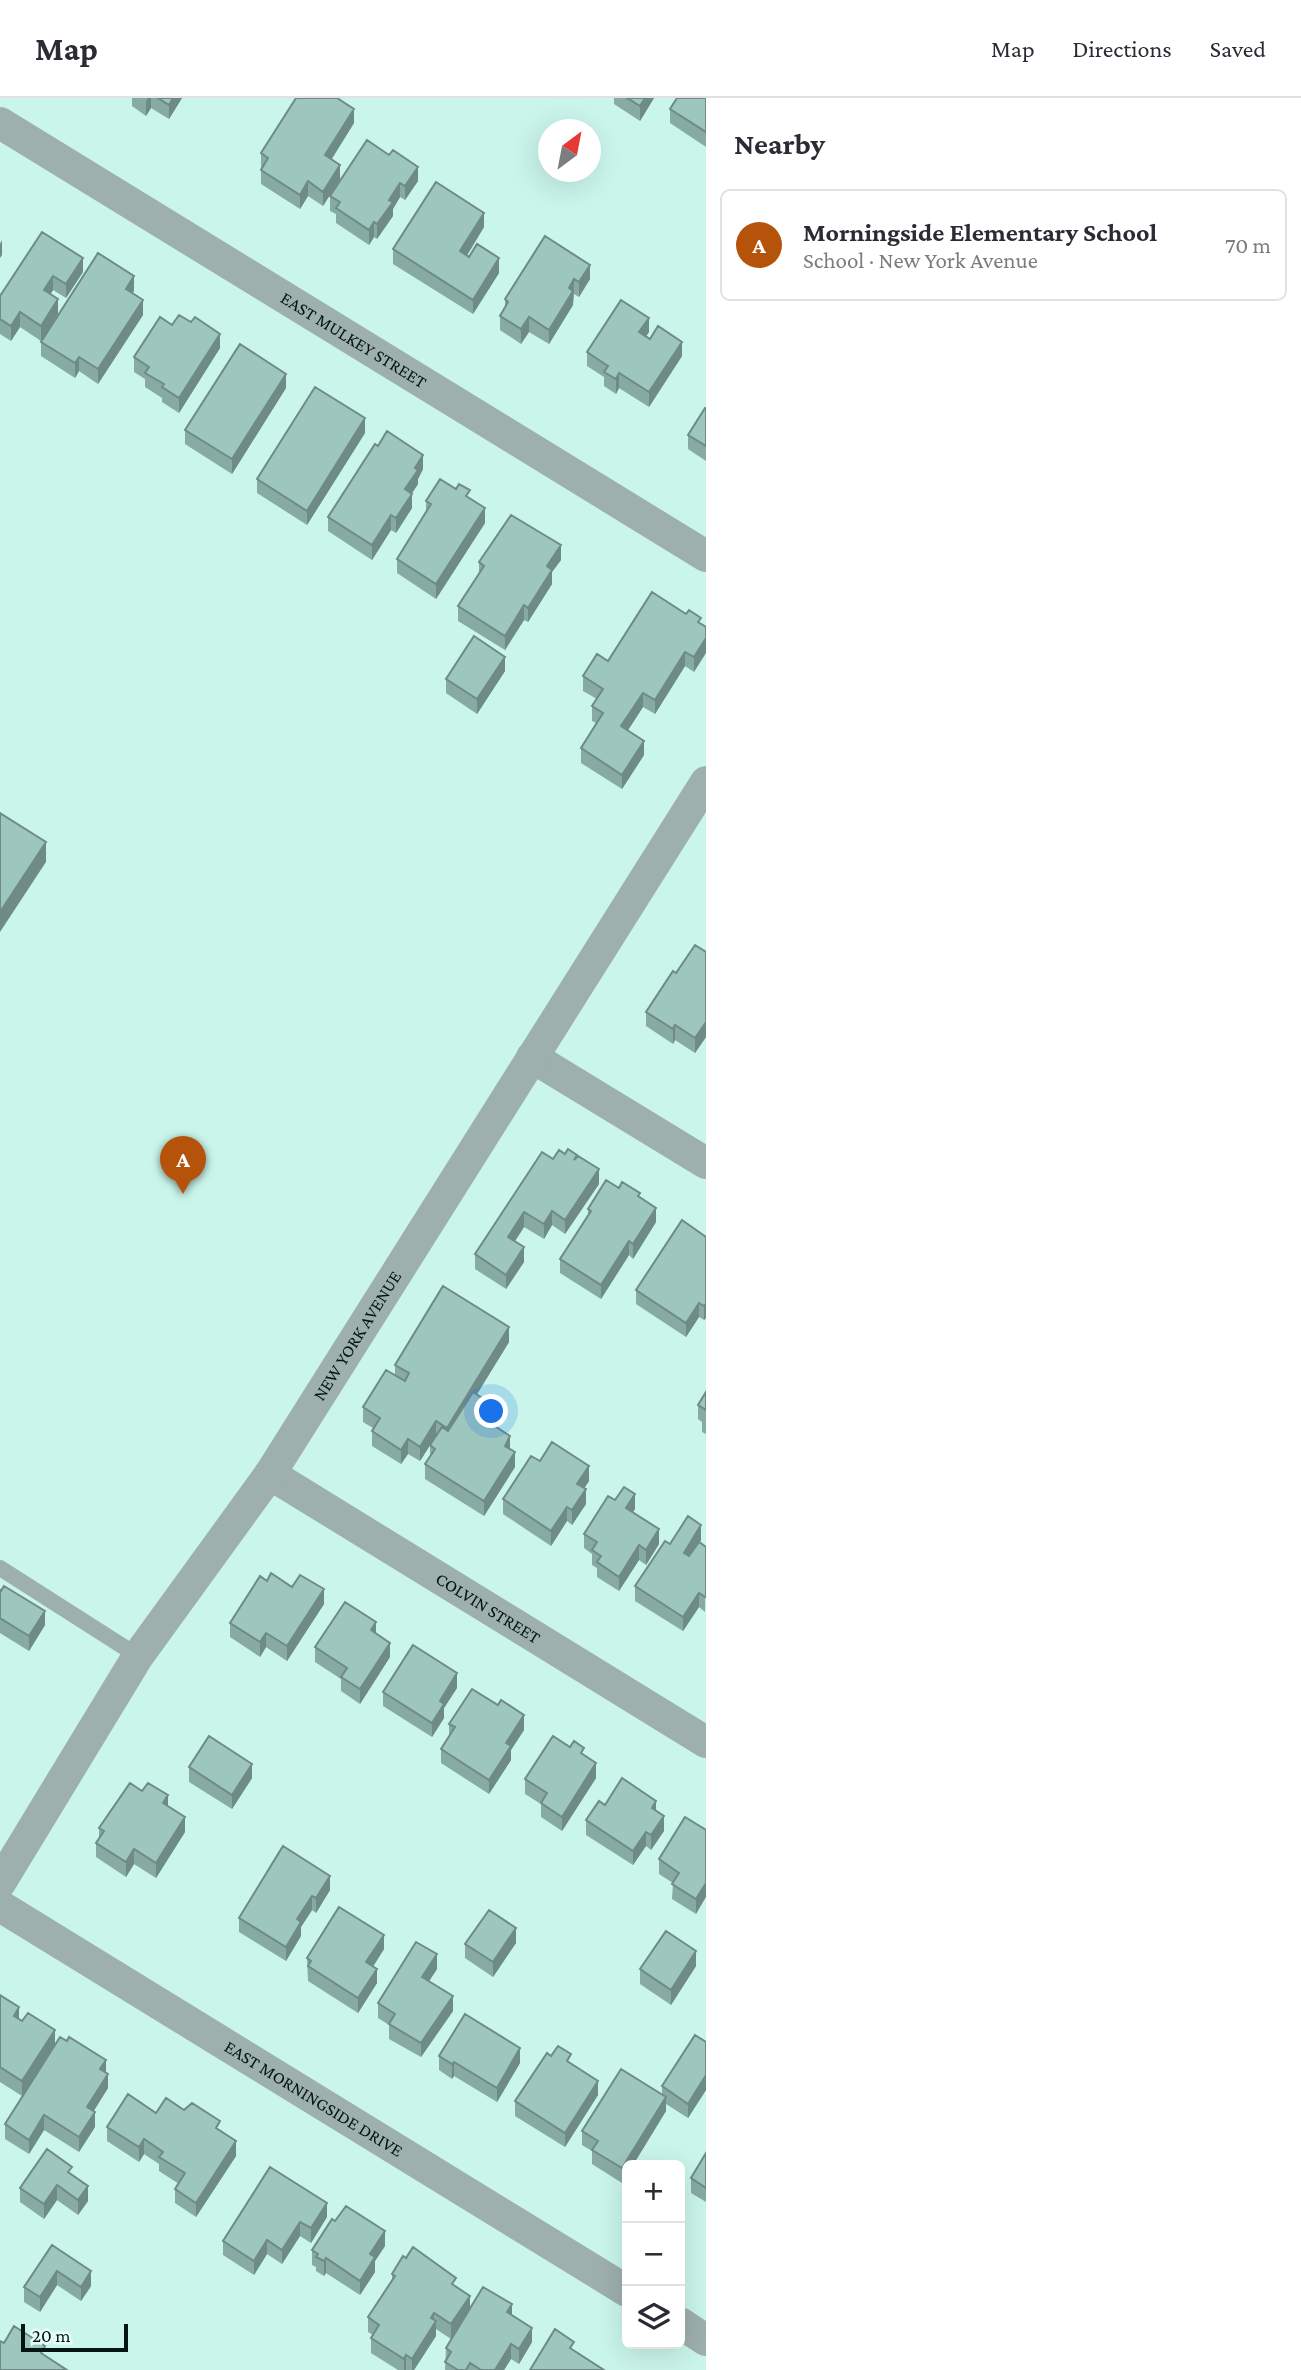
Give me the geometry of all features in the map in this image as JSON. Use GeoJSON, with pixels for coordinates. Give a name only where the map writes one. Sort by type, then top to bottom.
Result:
{"type":"FeatureCollection","features":[{"type":"Feature","properties":{"kind":"street","name":"EAST MULKEY STREET"},"geometry":{"type":"LineString","coordinates":[[0,123],[706,556]]}},
{"type":"Feature","properties":{"kind":"street","name":"NEW YORK AVENUE"},"geometry":{"type":"LineString","coordinates":[[0,1883],[138,1656],[270,1474],[706,782]]}},
{"type":"Feature","properties":{"kind":"street"},"geometry":{"type":"LineString","coordinates":[[533,1058],[706,1163]]}},
{"type":"Feature","properties":{"kind":"street","name":"COLVIN STREET"},"geometry":{"type":"LineString","coordinates":[[270,1474],[706,1742]]}},
{"type":"Feature","properties":{"kind":"street","name":"EAST MORNINGSIDE DRIVE"},"geometry":{"type":"LineString","coordinates":[[0,1906],[622,2288]]}},
{"type":"Feature","properties":{"kind":"street"},"geometry":{"type":"LineString","coordinates":[[685,2326],[706,2340]]}},
{"type":"Feature","properties":{"kind":"lane"},"geometry":{"type":"LineString","coordinates":[[0,1568],[138,1656]]}},
{"type":"Feature","properties":{"kind":"building"},"geometry":{"type":"Polygon","coordinates":[[[158,98],[173,98],[169,105],[158,98]]]}},
{"type":"Feature","properties":{"kind":"building"},"geometry":{"type":"Polygon","coordinates":[[[296,98],[337,98],[354,109],[325,155],[340,165],[323,192],[308,181],[300,195],[261,170],[268,158],[261,153],[296,98]]]}},
{"type":"Feature","properties":{"kind":"building"},"geometry":{"type":"Polygon","coordinates":[[[627,98],[645,98],[640,106],[627,98]]]}},
{"type":"Feature","properties":{"kind":"building"},"geometry":{"type":"Polygon","coordinates":[[[677,98],[706,98],[706,132],[670,109],[677,98]]]}},
{"type":"Feature","properties":{"kind":"building"},"geometry":{"type":"Polygon","coordinates":[[[367,140],[389,155],[393,150],[418,167],[405,186],[400,183],[389,200],[393,202],[377,224],[374,222],[369,230],[336,208],[340,202],[330,196],[367,140]]]}},
{"type":"Feature","properties":{"kind":"building"},"geometry":{"type":"Polygon","coordinates":[[[436,182],[484,213],[460,251],[469,257],[477,244],[499,258],[473,300],[393,249],[436,182]]]}},
{"type":"Feature","properties":{"kind":"building"},"geometry":{"type":"Polygon","coordinates":[[[42,232],[83,258],[66,284],[53,276],[44,290],[58,299],[41,326],[20,312],[11,326],[0,319],[0,296],[42,232]]]}},
{"type":"Feature","properties":{"kind":"building"},"geometry":{"type":"Polygon","coordinates":[[[545,236],[590,265],[579,282],[574,279],[569,288],[573,291],[549,330],[529,317],[521,329],[500,316],[508,302],[505,299],[545,236]]]}},
{"type":"Feature","properties":{"kind":"building"},"geometry":{"type":"Polygon","coordinates":[[[98,253],[134,276],[126,289],[143,300],[98,369],[79,357],[75,363],[41,342],[98,253]]]}},
{"type":"Feature","properties":{"kind":"building"},"geometry":{"type":"Polygon","coordinates":[[[621,300],[649,318],[639,332],[650,339],[658,326],[682,342],[649,392],[619,373],[616,379],[604,372],[608,366],[587,352],[621,300]]]}},
{"type":"Feature","properties":{"kind":"building"},"geometry":{"type":"Polygon","coordinates":[[[179,315],[191,322],[195,317],[220,334],[179,398],[162,387],[164,384],[145,373],[149,367],[134,357],[160,317],[172,325],[179,315]]]}},
{"type":"Feature","properties":{"kind":"building"},"geometry":{"type":"Polygon","coordinates":[[[240,344],[286,374],[232,459],[185,430],[240,344]]]}},
{"type":"Feature","properties":{"kind":"building"},"geometry":{"type":"Polygon","coordinates":[[[315,387],[365,418],[307,511],[257,479],[315,387]]]}},
{"type":"Feature","properties":{"kind":"building"},"geometry":{"type":"Polygon","coordinates":[[[706,409],[706,446],[688,435],[706,409]]]}},
{"type":"Feature","properties":{"kind":"building"},"geometry":{"type":"Polygon","coordinates":[[[387,431],[423,455],[415,468],[418,470],[405,489],[412,494],[396,518],[391,515],[372,545],[328,517],[375,444],[378,446],[387,431]]]}},
{"type":"Feature","properties":{"kind":"building"},"geometry":{"type":"Polygon","coordinates":[[[440,479],[456,489],[459,484],[470,490],[466,496],[485,508],[436,584],[397,559],[431,504],[426,501],[440,479]]]}},
{"type":"Feature","properties":{"kind":"building"},"geometry":{"type":"Polygon","coordinates":[[[511,515],[561,545],[547,566],[552,570],[528,608],[524,605],[505,636],[458,606],[484,566],[479,562],[511,515]]]}},
{"type":"Feature","properties":{"kind":"building"},"geometry":{"type":"Polygon","coordinates":[[[652,592],[686,614],[689,610],[701,618],[698,622],[706,627],[706,638],[694,657],[685,652],[655,700],[643,693],[621,726],[644,741],[622,775],[581,748],[603,713],[592,706],[603,689],[583,676],[597,654],[608,661],[652,592]]]}},
{"type":"Feature","properties":{"kind":"building"},"geometry":{"type":"Polygon","coordinates":[[[474,636],[505,657],[477,699],[446,679],[474,636]]]}},
{"type":"Feature","properties":{"kind":"building"},"geometry":{"type":"Polygon","coordinates":[[[0,813],[46,842],[0,912],[0,813]]]}},
{"type":"Feature","properties":{"kind":"building"},"geometry":{"type":"Polygon","coordinates":[[[695,945],[706,952],[706,1022],[695,1038],[675,1025],[673,1029],[646,1012],[673,971],[676,973],[695,945]]]}},
{"type":"Feature","properties":{"kind":"building"},"geometry":{"type":"Polygon","coordinates":[[[568,1149],[577,1155],[574,1160],[578,1156],[599,1169],[565,1220],[552,1211],[544,1224],[524,1212],[508,1237],[524,1247],[506,1275],[475,1254],[542,1152],[553,1159],[559,1150],[565,1154],[568,1149]]]}},
{"type":"Feature","properties":{"kind":"building"},"geometry":{"type":"Polygon","coordinates":[[[606,1180],[619,1188],[622,1182],[640,1193],[638,1196],[656,1208],[633,1244],[629,1241],[601,1285],[560,1259],[591,1211],[588,1209],[606,1180]]]}},
{"type":"Feature","properties":{"kind":"building"},"geometry":{"type":"Polygon","coordinates":[[[682,1220],[706,1237],[706,1304],[704,1306],[699,1303],[686,1323],[636,1290],[682,1220]]]}},
{"type":"Feature","properties":{"kind":"building"},"geometry":{"type":"Polygon","coordinates":[[[443,1286],[509,1327],[447,1428],[436,1421],[420,1447],[408,1439],[401,1450],[372,1431],[380,1418],[363,1407],[386,1370],[405,1381],[409,1373],[395,1365],[443,1286]]]}},
{"type":"Feature","properties":{"kind":"building"},"geometry":{"type":"Polygon","coordinates":[[[473,1392],[493,1405],[484,1419],[510,1436],[505,1446],[515,1452],[484,1501],[425,1464],[435,1449],[430,1445],[442,1427],[448,1431],[473,1392]]]}},
{"type":"Feature","properties":{"kind":"building"},"geometry":{"type":"Polygon","coordinates":[[[706,1392],[706,1410],[698,1405],[706,1392]]]}},
{"type":"Feature","properties":{"kind":"building"},"geometry":{"type":"Polygon","coordinates":[[[552,1442],[589,1466],[577,1484],[586,1489],[572,1510],[567,1507],[551,1531],[503,1499],[531,1456],[540,1461],[552,1442]]]}},
{"type":"Feature","properties":{"kind":"building"},"geometry":{"type":"Polygon","coordinates":[[[624,1487],[635,1494],[626,1508],[659,1529],[646,1550],[639,1545],[619,1577],[597,1562],[601,1556],[592,1550],[597,1542],[584,1534],[608,1496],[615,1500],[624,1487]]]}},
{"type":"Feature","properties":{"kind":"building"},"geometry":{"type":"Polygon","coordinates":[[[688,1516],[701,1525],[684,1553],[689,1556],[699,1542],[706,1547],[706,1596],[699,1593],[683,1617],[635,1586],[665,1541],[670,1544],[688,1516]]]}},
{"type":"Feature","properties":{"kind":"building"},"geometry":{"type":"Polygon","coordinates":[[[271,1573],[292,1587],[300,1575],[324,1589],[287,1646],[266,1633],[260,1642],[230,1623],[260,1576],[267,1581],[271,1573]]]}},
{"type":"Feature","properties":{"kind":"building"},"geometry":{"type":"Polygon","coordinates":[[[4,1586],[45,1611],[29,1636],[0,1618],[0,1590],[4,1586]]]}},
{"type":"Feature","properties":{"kind":"building"},"geometry":{"type":"Polygon","coordinates":[[[345,1602],[376,1622],[371,1630],[390,1643],[360,1689],[341,1677],[347,1668],[315,1647],[345,1602]]]}},
{"type":"Feature","properties":{"kind":"building"},"geometry":{"type":"Polygon","coordinates":[[[413,1645],[457,1673],[440,1701],[444,1704],[432,1723],[383,1692],[413,1645]]]}},
{"type":"Feature","properties":{"kind":"building"},"geometry":{"type":"Polygon","coordinates":[[[472,1689],[498,1705],[501,1700],[524,1715],[506,1743],[511,1746],[489,1780],[441,1749],[455,1727],[449,1724],[472,1689]]]}},
{"type":"Feature","properties":{"kind":"building"},"geometry":{"type":"Polygon","coordinates":[[[209,1736],[252,1764],[232,1795],[189,1767],[209,1736]]]}},
{"type":"Feature","properties":{"kind":"building"},"geometry":{"type":"Polygon","coordinates":[[[553,1736],[570,1747],[574,1741],[584,1748],[581,1753],[596,1763],[562,1817],[541,1803],[547,1793],[525,1779],[553,1736]]]}},
{"type":"Feature","properties":{"kind":"building"},"geometry":{"type":"Polygon","coordinates":[[[622,1778],[656,1801],[652,1808],[664,1816],[651,1835],[646,1832],[633,1851],[586,1820],[599,1801],[605,1805],[622,1778]]]}},
{"type":"Feature","properties":{"kind":"building"},"geometry":{"type":"Polygon","coordinates":[[[130,1783],[142,1791],[148,1783],[168,1795],[163,1803],[185,1817],[156,1863],[134,1849],[126,1862],[96,1843],[104,1831],[99,1828],[130,1783]]]}},
{"type":"Feature","properties":{"kind":"building"},"geometry":{"type":"Polygon","coordinates":[[[685,1817],[706,1830],[706,1883],[696,1899],[672,1884],[679,1873],[659,1859],[685,1817]]]}},
{"type":"Feature","properties":{"kind":"building"},"geometry":{"type":"Polygon","coordinates":[[[283,1846],[330,1876],[316,1898],[312,1896],[297,1919],[301,1922],[286,1947],[239,1918],[283,1846]]]}},
{"type":"Feature","properties":{"kind":"building"},"geometry":{"type":"Polygon","coordinates":[[[339,1907],[384,1935],[366,1962],[377,1969],[358,1998],[308,1966],[311,1961],[307,1958],[339,1907]]]}},
{"type":"Feature","properties":{"kind":"building"},"geometry":{"type":"Polygon","coordinates":[[[489,1910],[516,1928],[493,1962],[465,1944],[489,1910]]]}},
{"type":"Feature","properties":{"kind":"building"},"geometry":{"type":"Polygon","coordinates":[[[666,1931],[696,1951],[671,1990],[640,1969],[666,1931]]]}},
{"type":"Feature","properties":{"kind":"building"},"geometry":{"type":"Polygon","coordinates":[[[416,1942],[437,1954],[422,1977],[453,1996],[421,2043],[389,2024],[395,2014],[378,2003],[416,1942]]]}},
{"type":"Feature","properties":{"kind":"building"},"geometry":{"type":"Polygon","coordinates":[[[0,1995],[19,2007],[14,2016],[22,2021],[28,2013],[55,2030],[22,2081],[0,2067],[0,1995]]]}},
{"type":"Feature","properties":{"kind":"building"},"geometry":{"type":"Polygon","coordinates":[[[465,2014],[520,2048],[497,2088],[439,2056],[465,2014]]]}},
{"type":"Feature","properties":{"kind":"building"},"geometry":{"type":"Polygon","coordinates":[[[695,2035],[706,2042],[706,2075],[688,2104],[662,2086],[695,2035]]]}},
{"type":"Feature","properties":{"kind":"building"},"geometry":{"type":"Polygon","coordinates":[[[60,2037],[67,2041],[69,2037],[106,2060],[100,2069],[108,2074],[87,2107],[95,2112],[79,2137],[44,2115],[29,2140],[5,2124],[60,2037]]]}},
{"type":"Feature","properties":{"kind":"building"},"geometry":{"type":"Polygon","coordinates":[[[558,2046],[571,2054],[567,2061],[598,2081],[565,2133],[515,2101],[547,2053],[551,2056],[558,2046]]]}},
{"type":"Feature","properties":{"kind":"building"},"geometry":{"type":"Polygon","coordinates":[[[621,2069],[666,2097],[627,2160],[622,2160],[622,2168],[592,2150],[598,2141],[582,2131],[621,2069]]]}},
{"type":"Feature","properties":{"kind":"building"},"geometry":{"type":"Polygon","coordinates":[[[128,2094],[156,2113],[166,2098],[184,2110],[192,2103],[220,2121],[216,2128],[236,2141],[196,2203],[175,2189],[185,2173],[159,2157],[163,2152],[144,2139],[139,2147],[107,2127],[128,2094]]]}},
{"type":"Feature","properties":{"kind":"building"},"geometry":{"type":"Polygon","coordinates":[[[47,2149],[72,2167],[68,2172],[88,2186],[78,2200],[57,2185],[44,2204],[20,2188],[47,2149]]]}},
{"type":"Feature","properties":{"kind":"building"},"geometry":{"type":"Polygon","coordinates":[[[706,2153],[706,2188],[691,2178],[706,2153]]]}},
{"type":"Feature","properties":{"kind":"building"},"geometry":{"type":"Polygon","coordinates":[[[270,2167],[327,2203],[311,2228],[300,2222],[282,2250],[267,2240],[254,2261],[223,2241],[270,2167]]]}},
{"type":"Feature","properties":{"kind":"building"},"geometry":{"type":"Polygon","coordinates":[[[346,2206],[385,2231],[370,2254],[375,2257],[360,2281],[326,2258],[324,2261],[316,2257],[318,2254],[312,2250],[332,2219],[335,2221],[346,2206]]]}},
{"type":"Feature","properties":{"kind":"building"},"geometry":{"type":"Polygon","coordinates":[[[52,2245],[91,2271],[81,2287],[57,2271],[40,2297],[24,2287],[52,2245]]]}},
{"type":"Feature","properties":{"kind":"building"},"geometry":{"type":"Polygon","coordinates":[[[413,2247],[456,2278],[452,2284],[470,2296],[451,2324],[434,2313],[431,2318],[436,2321],[412,2359],[406,2355],[404,2359],[371,2338],[379,2325],[368,2317],[395,2276],[392,2274],[403,2256],[406,2258],[413,2247]]]}},
{"type":"Feature","properties":{"kind":"building"},"geometry":{"type":"Polygon","coordinates":[[[483,2287],[512,2304],[507,2312],[532,2328],[519,2349],[511,2344],[495,2370],[481,2370],[470,2363],[466,2370],[458,2370],[445,2362],[451,2352],[446,2348],[483,2287]]]}},
{"type":"Feature","properties":{"kind":"building"},"geometry":{"type":"Polygon","coordinates":[[[14,2326],[45,2346],[41,2353],[67,2370],[0,2370],[0,2341],[4,2343],[14,2326]]]}},
{"type":"Feature","properties":{"kind":"building"},"geometry":{"type":"Polygon","coordinates":[[[555,2329],[574,2342],[570,2348],[604,2370],[530,2370],[555,2329]]]}},
{"type":"Feature","properties":{"kind":"place","name":"Morningside Elementary School"},"geometry":{"type":"Point","coordinates":[183,1194]}}]}
